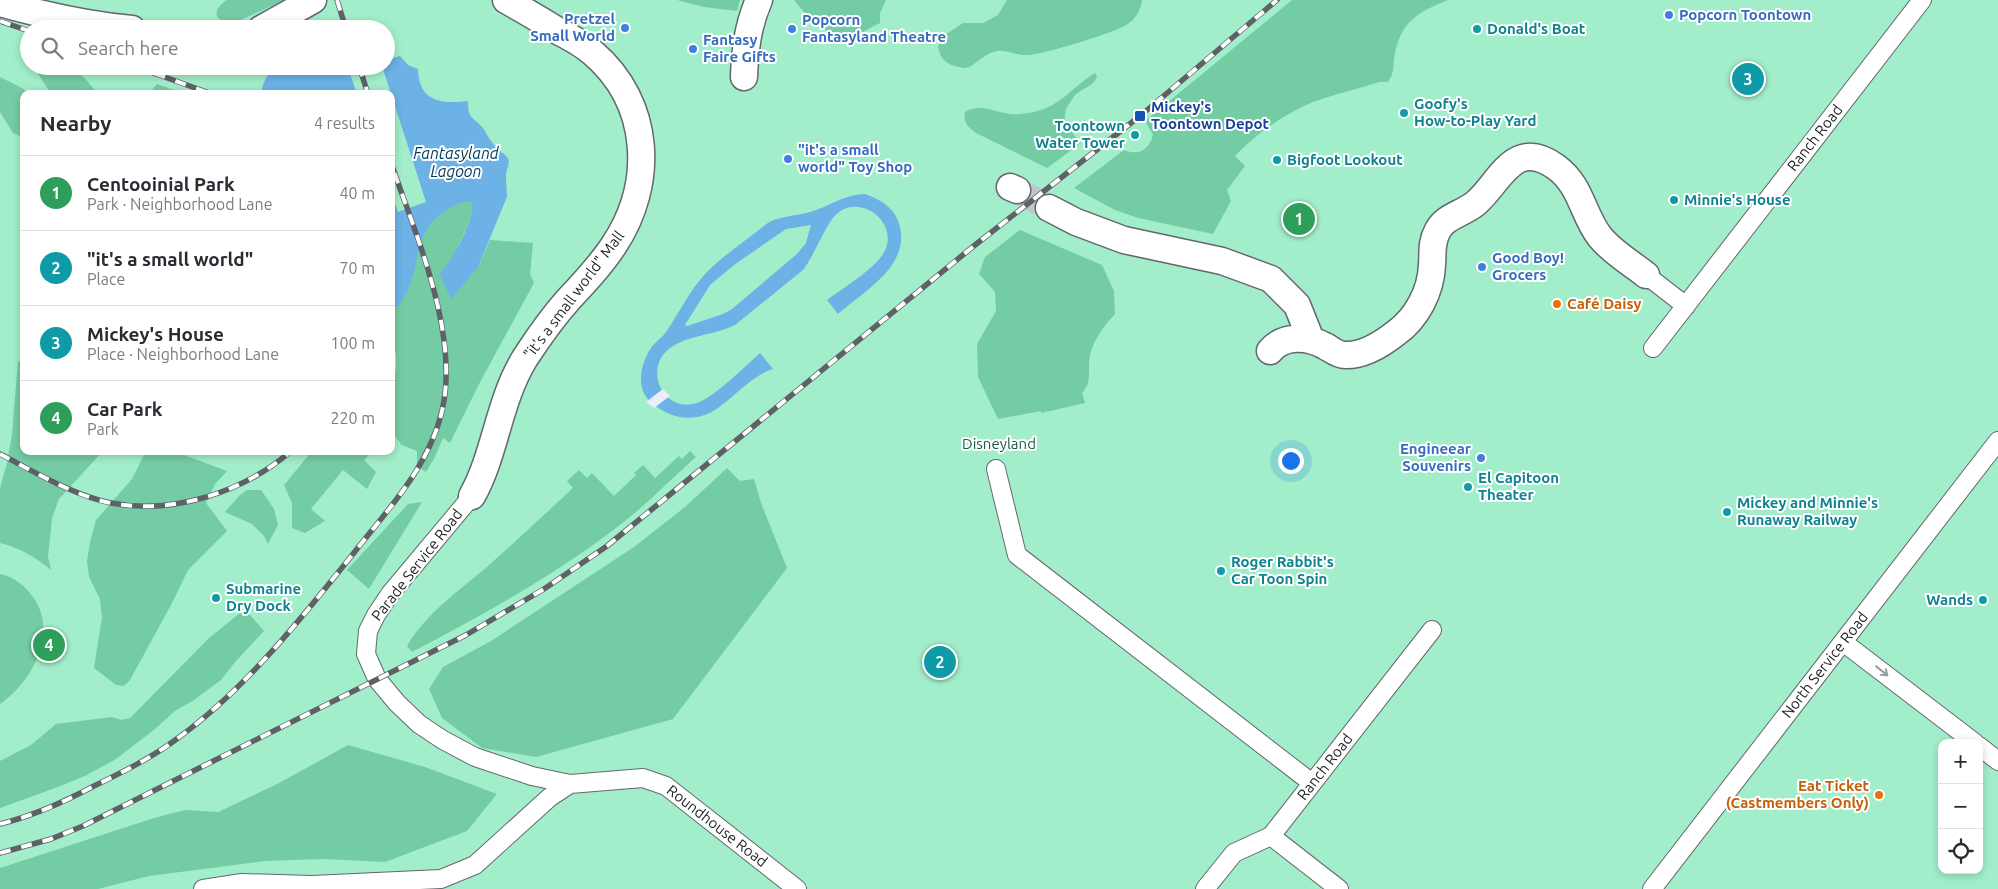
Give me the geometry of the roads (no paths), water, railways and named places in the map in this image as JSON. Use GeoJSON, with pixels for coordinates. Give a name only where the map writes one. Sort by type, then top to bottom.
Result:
{"type":"FeatureCollection","features":[{"type":"Feature","properties":{"kind":"street"},"geometry":{"type":"LineString","coordinates":[[277,20],[313,0]]}},
{"type":"Feature","properties":{"kind":"street","name":"\"it's a small world\" Mall"},"geometry":{"type":"LineString","coordinates":[[472,496],[487,459],[514,377],[525,358],[556,315],[613,246],[627,223],[636,198],[641,159],[642,144],[634,110],[626,94],[606,65],[593,52],[506,0]]}},
{"type":"Feature","properties":{"kind":"street"},"geometry":{"type":"LineString","coordinates":[[744,76],[747,37],[752,15],[759,0]]}},
{"type":"Feature","properties":{"kind":"street"},"geometry":{"type":"LineString","coordinates":[[0,2],[40,15],[69,20]]}},
{"type":"Feature","properties":{"kind":"street"},"geometry":{"type":"LineString","coordinates":[[1270,351],[1276,344],[1294,338],[1312,340],[1343,356],[1358,354],[1397,332],[1418,309],[1426,292],[1433,264],[1432,250],[1437,232],[1443,222],[1475,203],[1500,173],[1522,159],[1540,158],[1563,172],[1578,192],[1600,238],[1646,275]]}},
{"type":"Feature","properties":{"kind":"street"},"geometry":{"type":"LineString","coordinates":[[1049,208],[1076,222],[1124,240],[1222,261],[1271,279],[1297,305],[1312,340]]}},
{"type":"Feature","properties":{"kind":"lane","name":"Ranch Road"},"geometry":{"type":"LineString","coordinates":[[1653,348],[1922,0]]}},
{"type":"Feature","properties":{"kind":"lane"},"geometry":{"type":"LineString","coordinates":[[1646,275],[1686,306]]}},
{"type":"Feature","properties":{"kind":"lane","name":"North Service Road"},"geometry":{"type":"LineString","coordinates":[[1652,889],[1998,441]]}},
{"type":"Feature","properties":{"kind":"lane"},"geometry":{"type":"LineString","coordinates":[[996,469],[1017,555],[1312,783]]}},
{"type":"Feature","properties":{"kind":"lane","name":"Parade Service Road"},"geometry":{"type":"LineString","coordinates":[[472,496],[390,594],[368,631],[366,654],[377,679],[396,703],[420,724],[443,740],[475,757],[532,776],[570,784]]}},
{"type":"Feature","properties":{"kind":"lane","name":"Ranch Road"},"geometry":{"type":"LineString","coordinates":[[1205,889],[1234,853],[1271,836],[1432,630]]}},
{"type":"Feature","properties":{"kind":"lane"},"geometry":{"type":"LineString","coordinates":[[1843,642],[1970,739]]}},
{"type":"Feature","properties":{"kind":"lane"},"geometry":{"type":"LineString","coordinates":[[1983,749],[1998,761]]}},
{"type":"Feature","properties":{"kind":"lane","name":"Roundhouse Road"},"geometry":{"type":"LineString","coordinates":[[570,784],[643,778],[666,786],[797,889]]}},
{"type":"Feature","properties":{"kind":"lane"},"geometry":{"type":"LineString","coordinates":[[202,889],[242,883],[312,885],[441,879],[475,865],[550,797],[570,784]]}},
{"type":"Feature","properties":{"kind":"lane"},"geometry":{"type":"LineString","coordinates":[[1271,836],[1339,889]]}},
{"type":"Feature","properties":{"kind":"water","name":"Fantasyland Lagoon"},"geometry":{"type":"Polygon","coordinates":[[[400,56],[408,65],[418,69],[422,88],[433,98],[449,102],[468,101],[470,115],[483,128],[494,145],[508,158],[509,163],[506,175],[507,197],[478,267],[451,299],[440,274],[456,250],[468,224],[473,206],[471,202],[464,202],[446,211],[434,221],[425,233],[409,288],[402,301],[395,309],[395,204],[398,212],[426,202],[395,106],[395,90],[390,90],[385,75],[395,75],[395,57],[400,56]]]}},
{"type":"Feature","properties":{"kind":"water"},"geometry":{"type":"Polygon","coordinates":[[[268,75],[350,75],[356,90],[262,90],[268,75]]]}},
{"type":"Feature","properties":{"kind":"water"},"geometry":{"type":"Polygon","coordinates":[[[865,194],[882,202],[892,210],[900,227],[901,241],[898,254],[882,277],[838,314],[827,300],[873,266],[883,254],[887,244],[884,224],[869,210],[859,207],[839,212],[830,222],[803,270],[735,325],[685,340],[670,348],[662,357],[658,367],[658,378],[661,388],[667,396],[675,402],[685,405],[704,400],[730,381],[760,353],[773,369],[753,380],[716,409],[697,417],[685,418],[673,415],[662,410],[647,398],[641,384],[641,377],[647,354],[666,332],[690,293],[714,265],[769,222],[779,218],[810,212],[857,195],[865,194]],[[811,225],[786,229],[734,265],[710,285],[685,325],[687,326],[723,314],[732,309],[797,254],[806,243],[811,225]]]}},
{"type":"Feature","properties":{"kind":"tunnel"},"geometry":{"type":"LineString","coordinates":[[1017,190],[1049,208]]}},
{"type":"Feature","properties":{"kind":"railway"},"geometry":{"type":"LineString","coordinates":[[337,0],[343,20]]}},
{"type":"Feature","properties":{"kind":"railway"},"geometry":{"type":"LineString","coordinates":[[0,853],[51,839],[83,826],[466,635],[544,589],[607,546],[975,245],[1140,116],[1277,0]]}},
{"type":"Feature","properties":{"kind":"railway"},"geometry":{"type":"LineString","coordinates":[[0,21],[20,28]]}},
{"type":"Feature","properties":{"kind":"railway"},"geometry":{"type":"LineString","coordinates":[[159,75],[201,90]]}},
{"type":"Feature","properties":{"kind":"railway"},"geometry":{"type":"LineString","coordinates":[[362,75],[367,90]]}},
{"type":"Feature","properties":{"kind":"railway"},"geometry":{"type":"LineString","coordinates":[[0,824],[48,808],[127,770],[168,745],[204,718],[274,650],[395,501],[418,468],[428,450],[442,411],[446,381],[445,350],[433,286],[395,174]]}},
{"type":"Feature","properties":{"kind":"railway"},"geometry":{"type":"LineString","coordinates":[[0,454],[83,495],[111,503],[135,506],[159,506],[207,497],[230,489],[252,478],[286,455]]}},
{"type":"Feature","properties":{"kind":"place","name":"Popcorn Toontown"},"geometry":{"type":"Point","coordinates":[1669,15]}},
{"type":"Feature","properties":{"kind":"place","name":"Pretzel Small World"},"geometry":{"type":"Point","coordinates":[625,28]}},
{"type":"Feature","properties":{"kind":"place","name":"Popcorn Fantasyland Theatre"},"geometry":{"type":"Point","coordinates":[792,29]}},
{"type":"Feature","properties":{"kind":"place","name":"Donald's Boat"},"geometry":{"type":"Point","coordinates":[1477,29]}},
{"type":"Feature","properties":{"kind":"place","name":"Fantasy Faire Gifts"},"geometry":{"type":"Point","coordinates":[693,49]}},
{"type":"Feature","properties":{"kind":"place","name":"Mickey's House"},"geometry":{"type":"Point","coordinates":[1748,79]}},
{"type":"Feature","properties":{"kind":"place","name":"Goofy's How-to-Play Yard"},"geometry":{"type":"Point","coordinates":[1404,113]}},
{"type":"Feature","properties":{"kind":"place","name":"Mickey's Toontown Depot"},"geometry":{"type":"Point","coordinates":[1140,116]}},
{"type":"Feature","properties":{"kind":"place","name":"Toontown Water Tower"},"geometry":{"type":"Point","coordinates":[1135,135]}},
{"type":"Feature","properties":{"kind":"place","name":"\"it's a small world\" Toy Shop"},"geometry":{"type":"Point","coordinates":[788,159]}},
{"type":"Feature","properties":{"kind":"place","name":"Bigfoot Lookout"},"geometry":{"type":"Point","coordinates":[1277,160]}},
{"type":"Feature","properties":{"kind":"place","name":"Minnie's House"},"geometry":{"type":"Point","coordinates":[1674,200]}},
{"type":"Feature","properties":{"kind":"place","name":"Centooinial Park"},"geometry":{"type":"Point","coordinates":[1299,219]}},
{"type":"Feature","properties":{"kind":"place","name":"Good Boy! Grocers"},"geometry":{"type":"Point","coordinates":[1482,267]}},
{"type":"Feature","properties":{"kind":"place","name":"Café Daisy"},"geometry":{"type":"Point","coordinates":[1557,304]}},
{"type":"Feature","properties":{"kind":"place","name":"Engineear Souvenirs"},"geometry":{"type":"Point","coordinates":[1481,458]}},
{"type":"Feature","properties":{"kind":"place","name":"El Capitoon Theater"},"geometry":{"type":"Point","coordinates":[1468,487]}},
{"type":"Feature","properties":{"kind":"place","name":"Mickey and Minnie's Runaway Railway"},"geometry":{"type":"Point","coordinates":[1727,512]}},
{"type":"Feature","properties":{"kind":"place","name":"Roger Rabbit's Car Toon Spin"},"geometry":{"type":"Point","coordinates":[1221,571]}},
{"type":"Feature","properties":{"kind":"place","name":"Submarine Dry Dock"},"geometry":{"type":"Point","coordinates":[216,598]}},
{"type":"Feature","properties":{"kind":"place","name":"Wands"},"geometry":{"type":"Point","coordinates":[1983,600]}},
{"type":"Feature","properties":{"kind":"place","name":"Car Park"},"geometry":{"type":"Point","coordinates":[49,645]}},
{"type":"Feature","properties":{"kind":"place","name":"\"it's a small world\""},"geometry":{"type":"Point","coordinates":[940,662]}},
{"type":"Feature","properties":{"kind":"place","name":"Eat Ticket (Castmembers Only)"},"geometry":{"type":"Point","coordinates":[1879,795]}},
{"type":"Feature","properties":{"kind":"park label","name":"Disneyland"},"geometry":{"type":"Point","coordinates":[999,444]}}]}
